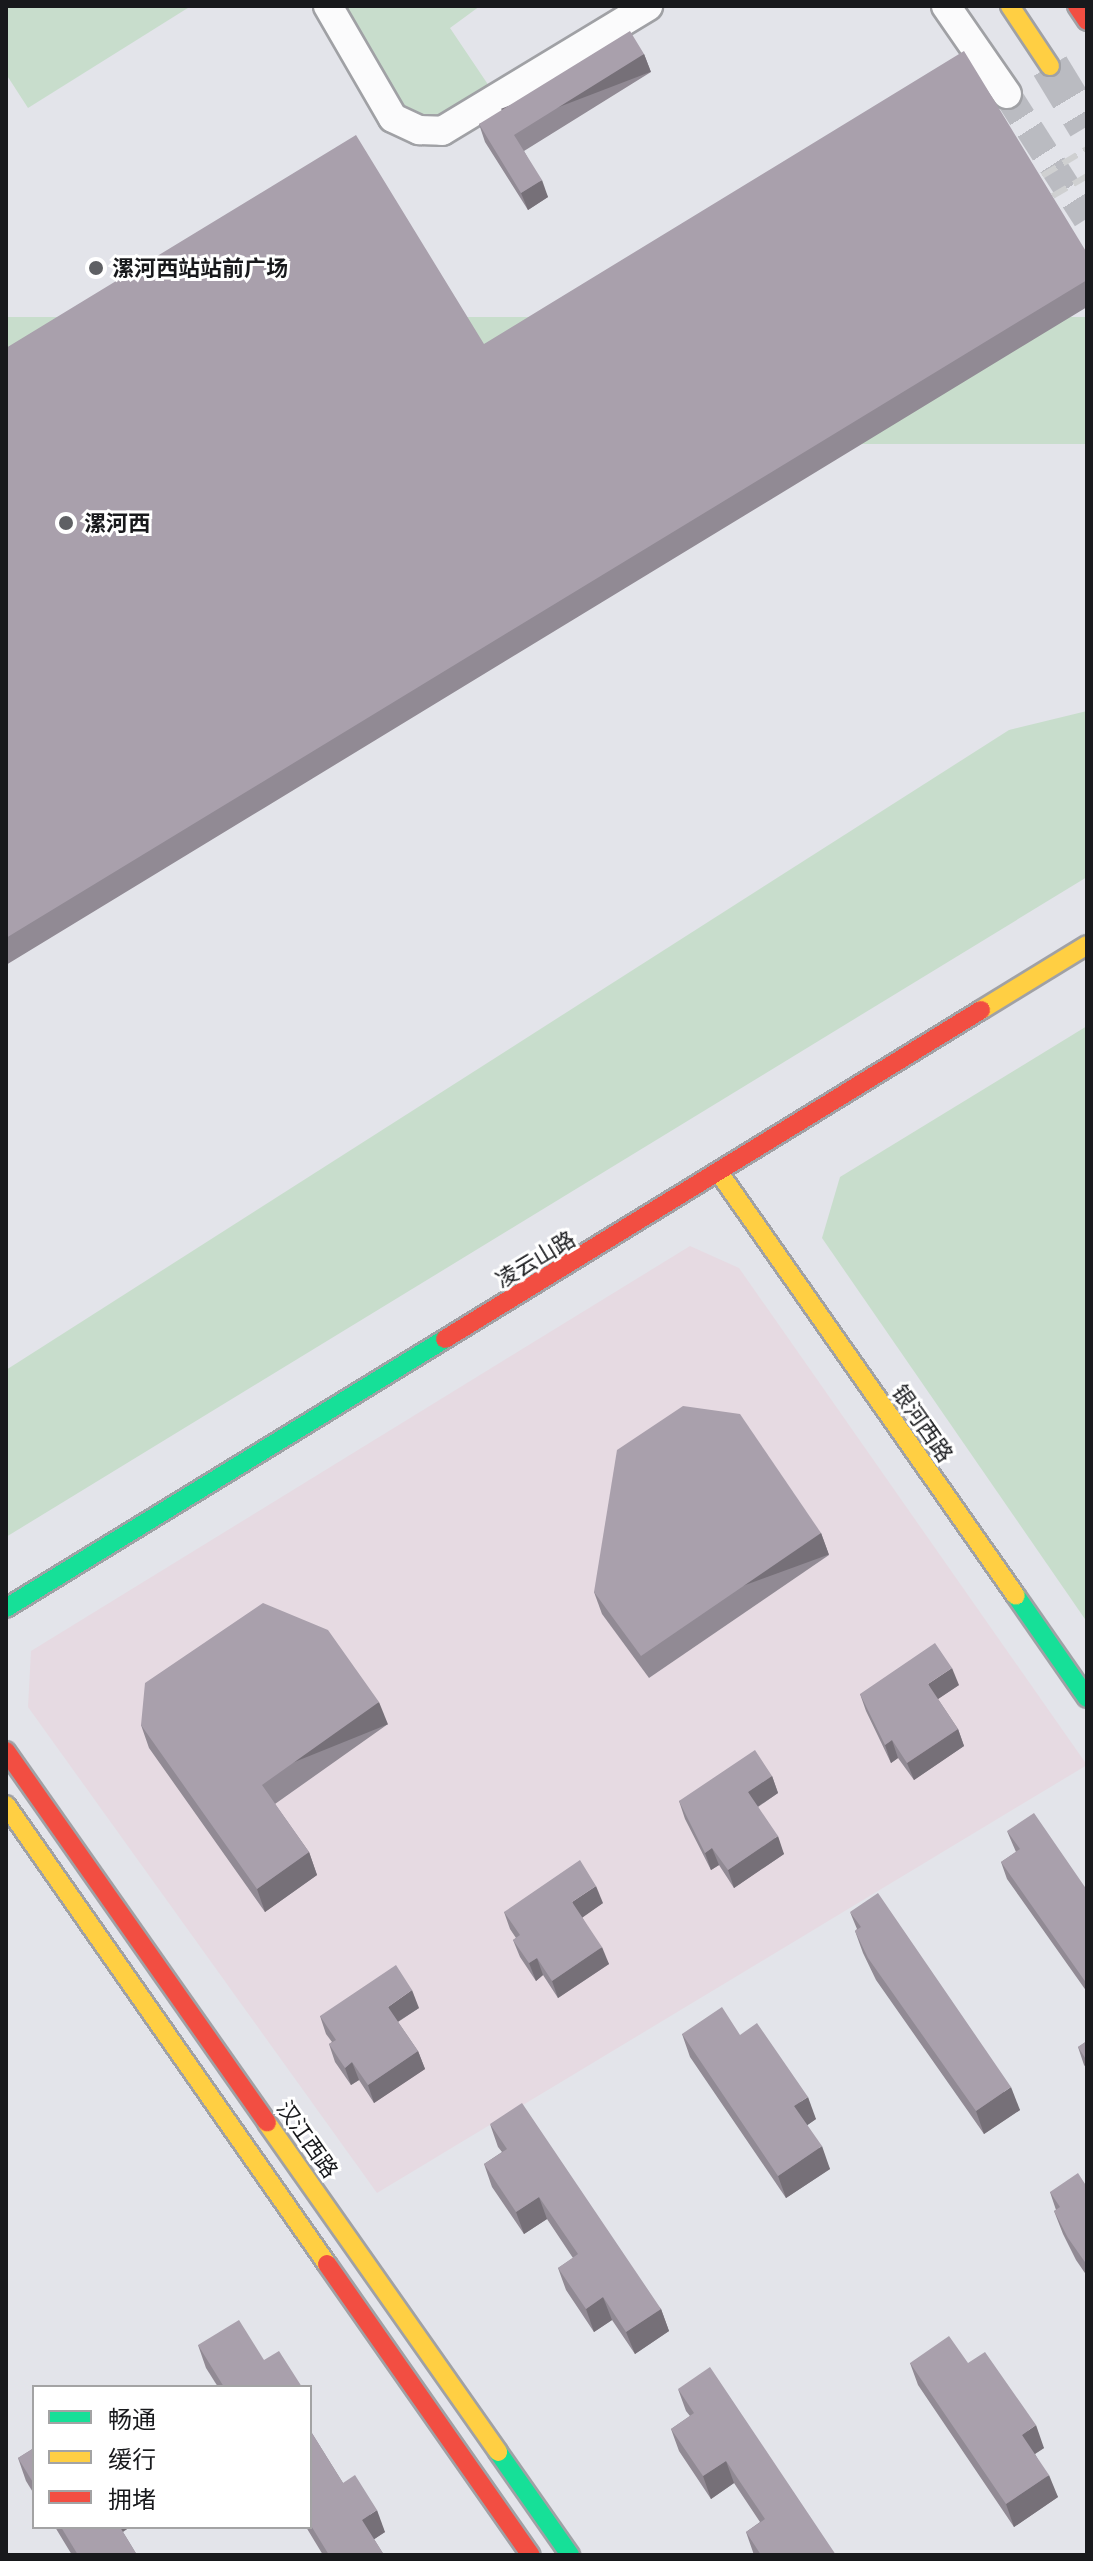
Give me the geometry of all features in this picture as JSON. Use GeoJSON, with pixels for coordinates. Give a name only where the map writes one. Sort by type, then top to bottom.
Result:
{"type":"FeatureCollection","features":[{"type":"Feature","properties":{"kind":"street"},"geometry":{"type":"LineString","coordinates":[[328,6],[393,118],[419,130],[442,131],[648,6]]}},
{"type":"Feature","properties":{"kind":"street"},"geometry":{"type":"LineString","coordinates":[[946,6],[1007,94]]}},
{"type":"Feature","properties":{"kind":"street"},"geometry":{"type":"LineString","coordinates":[[1010,6],[1050,66]]}},
{"type":"Feature","properties":{"kind":"street"},"geometry":{"type":"LineString","coordinates":[[1077,6],[1087,21]]}},
{"type":"Feature","properties":{"kind":"street","name":"凌云山路"},"geometry":{"type":"LineString","coordinates":[[6,1608],[720,1174],[1087,945]]}},
{"type":"Feature","properties":{"kind":"street","name":"银河西路"},"geometry":{"type":"LineString","coordinates":[[720,1174],[1087,1698]]}},
{"type":"Feature","properties":{"kind":"street","name":"汉江西路"},"geometry":{"type":"LineString","coordinates":[[6,1751],[570,2555]]}},
{"type":"Feature","properties":{"kind":"street"},"geometry":{"type":"LineString","coordinates":[[6,1805],[531,2555]]}},
{"type":"Feature","properties":{"kind":"shaded area"},"geometry":{"type":"Polygon","coordinates":[[[690,1246],[739,1268],[1087,1765],[377,2193],[28,1707],[31,1651],[690,1246]]]}},
{"type":"Feature","properties":{"kind":"green space"},"geometry":{"type":"Polygon","coordinates":[[[8,6],[191,6],[28,108],[6,74],[8,6]]]}},
{"type":"Feature","properties":{"kind":"green space"},"geometry":{"type":"Polygon","coordinates":[[[338,6],[480,6],[450,28],[489,86],[439,119],[404,114],[338,6]]]}},
{"type":"Feature","properties":{"kind":"green space"},"geometry":{"type":"Polygon","coordinates":[[[6,317],[1087,317],[1087,444],[6,444],[6,317]]]}},
{"type":"Feature","properties":{"kind":"green space"},"geometry":{"type":"Polygon","coordinates":[[[1087,711],[1087,877],[6,1537],[6,1370],[1009,730],[1087,711]]]}},
{"type":"Feature","properties":{"kind":"green space"},"geometry":{"type":"Polygon","coordinates":[[[1087,1026],[1087,1622],[822,1238],[840,1177],[1087,1026]]]}},
{"type":"Feature","properties":{"kind":"building"},"geometry":{"type":"Polygon","coordinates":[[[630,31],[644,54],[514,135],[542,180],[521,193],[479,124],[630,31]]]}},
{"type":"Feature","properties":{"kind":"building","name":"漯河西"},"geometry":{"type":"Polygon","coordinates":[[[964,51],[1087,253],[1087,280],[6,938],[6,348],[356,135],[484,344],[964,51]]]}},
{"type":"Feature","properties":{"kind":"building"},"geometry":{"type":"Polygon","coordinates":[[[683,1406],[740,1414],[821,1533],[641,1656],[594,1592],[617,1450],[683,1406]]]}},
{"type":"Feature","properties":{"kind":"building"},"geometry":{"type":"Polygon","coordinates":[[[263,1603],[328,1630],[379,1702],[262,1785],[309,1852],[257,1889],[141,1725],[145,1683],[263,1603]]]}},
{"type":"Feature","properties":{"kind":"building"},"geometry":{"type":"Polygon","coordinates":[[[935,1643],[952,1668],[928,1684],[958,1729],[907,1763],[892,1740],[885,1745],[860,1694],[935,1643]]]}},
{"type":"Feature","properties":{"kind":"building"},"geometry":{"type":"Polygon","coordinates":[[[755,1750],[772,1776],[748,1792],[778,1836],[728,1870],[712,1848],[705,1853],[679,1801],[755,1750]]]}},
{"type":"Feature","properties":{"kind":"building"},"geometry":{"type":"Polygon","coordinates":[[[1034,1813],[1087,1890],[1087,1984],[1001,1862],[1020,1849],[1007,1831],[1034,1813]]]}},
{"type":"Feature","properties":{"kind":"building"},"geometry":{"type":"Polygon","coordinates":[[[580,1860],[596,1886],[572,1902],[602,1947],[552,1981],[537,1958],[529,1963],[513,1940],[520,1935],[504,1912],[580,1860]]]}},
{"type":"Feature","properties":{"kind":"building"},"geometry":{"type":"Polygon","coordinates":[[[878,1893],[1011,2087],[976,2111],[868,1958],[855,1931],[861,1927],[850,1912],[878,1893]]]}},
{"type":"Feature","properties":{"kind":"building"},"geometry":{"type":"Polygon","coordinates":[[[396,1965],[412,1990],[388,2007],[418,2051],[368,2085],[352,2062],[345,2068],[329,2044],[336,2040],[320,2016],[396,1965]]]}},
{"type":"Feature","properties":{"kind":"building"},"geometry":{"type":"Polygon","coordinates":[[[722,2007],[740,2035],[757,2023],[808,2097],[794,2106],[822,2146],[778,2176],[682,2034],[722,2007]]]}},
{"type":"Feature","properties":{"kind":"building"},"geometry":{"type":"Polygon","coordinates":[[[1087,2041],[1087,2061],[1078,2047],[1087,2041]]]}},
{"type":"Feature","properties":{"kind":"building"},"geometry":{"type":"Polygon","coordinates":[[[522,2103],[661,2309],[626,2332],[603,2297],[586,2309],[558,2268],[578,2254],[539,2197],[516,2212],[484,2164],[507,2149],[490,2124],[522,2103]]]}},
{"type":"Feature","properties":{"kind":"building"},"geometry":{"type":"Polygon","coordinates":[[[1078,2173],[1087,2187],[1087,2265],[1054,2211],[1060,2207],[1050,2192],[1078,2173]]]}},
{"type":"Feature","properties":{"kind":"building"},"geometry":{"type":"Polygon","coordinates":[[[239,2320],[264,2360],[279,2351],[301,2385],[223,2385],[198,2345],[239,2320]]]}},
{"type":"Feature","properties":{"kind":"building"},"geometry":{"type":"Polygon","coordinates":[[[949,2336],[968,2363],[985,2352],[1036,2425],[1022,2435],[1049,2475],[1006,2504],[910,2363],[949,2336]]]}},
{"type":"Feature","properties":{"kind":"building"},"geometry":{"type":"Polygon","coordinates":[[[710,2367],[836,2555],[761,2555],[746,2532],[765,2519],[726,2461],[703,2476],[671,2429],[694,2413],[678,2389],[710,2367]]]}},
{"type":"Feature","properties":{"kind":"building"},"geometry":{"type":"Polygon","coordinates":[[[312,2433],[343,2483],[355,2475],[377,2510],[362,2520],[384,2555],[329,2555],[312,2527],[312,2433]]]}},
{"type":"Feature","properties":{"kind":"building"},"geometry":{"type":"Polygon","coordinates":[[[32,2449],[32,2481],[18,2458],[32,2449]]]}},
{"type":"Feature","properties":{"kind":"building"},"geometry":{"type":"Polygon","coordinates":[[[62,2529],[121,2529],[137,2555],[78,2555],[62,2529]]]}},
{"type":"Feature","properties":{"kind":"tunnel"},"geometry":{"type":"LineString","coordinates":[[1050,66],[1087,127]]}},
{"type":"Feature","properties":{"kind":"tunnel"},"geometry":{"type":"LineString","coordinates":[[1007,94],[1087,219]]}},
{"type":"Feature","properties":{"kind":"railway"},"geometry":{"type":"LineString","coordinates":[[1022,188],[1087,149]]}},
{"type":"Feature","properties":{"kind":"railway"},"geometry":{"type":"LineString","coordinates":[[1032,208],[1087,176]]}},
{"type":"Feature","properties":{"kind":"traffic: fast"},"geometry":{"type":"LineString","coordinates":[[6,1608],[445,1339]]}},
{"type":"Feature","properties":{"kind":"traffic: fast"},"geometry":{"type":"LineString","coordinates":[[1016,1596],[1087,1698]]}},
{"type":"Feature","properties":{"kind":"traffic: fast"},"geometry":{"type":"LineString","coordinates":[[498,2452],[570,2555]]}},
{"type":"Feature","properties":{"kind":"traffic: slow"},"geometry":{"type":"LineString","coordinates":[[1010,6],[1050,66]]}},
{"type":"Feature","properties":{"kind":"traffic: slow"},"geometry":{"type":"LineString","coordinates":[[981,1010],[1087,945]]}},
{"type":"Feature","properties":{"kind":"traffic: slow"},"geometry":{"type":"LineString","coordinates":[[720,1174],[1016,1596]]}},
{"type":"Feature","properties":{"kind":"traffic: slow"},"geometry":{"type":"LineString","coordinates":[[6,1805],[327,2264]]}},
{"type":"Feature","properties":{"kind":"traffic: slow"},"geometry":{"type":"LineString","coordinates":[[267,2123],[498,2452]]}},
{"type":"Feature","properties":{"kind":"traffic: jam"},"geometry":{"type":"LineString","coordinates":[[1077,6],[1087,21]]}},
{"type":"Feature","properties":{"kind":"traffic: jam"},"geometry":{"type":"LineString","coordinates":[[445,1339],[981,1010]]}},
{"type":"Feature","properties":{"kind":"traffic: jam"},"geometry":{"type":"LineString","coordinates":[[6,1751],[267,2123]]}},
{"type":"Feature","properties":{"kind":"traffic: jam"},"geometry":{"type":"LineString","coordinates":[[327,2264],[531,2555]]}},
{"type":"Feature","properties":{"kind":"place","name":"漯河西站站前广场"},"geometry":{"type":"Point","coordinates":[96,268]}},
{"type":"Feature","properties":{"kind":"place","name":"漯河西"},"geometry":{"type":"Point","coordinates":[66,523]}}]}
